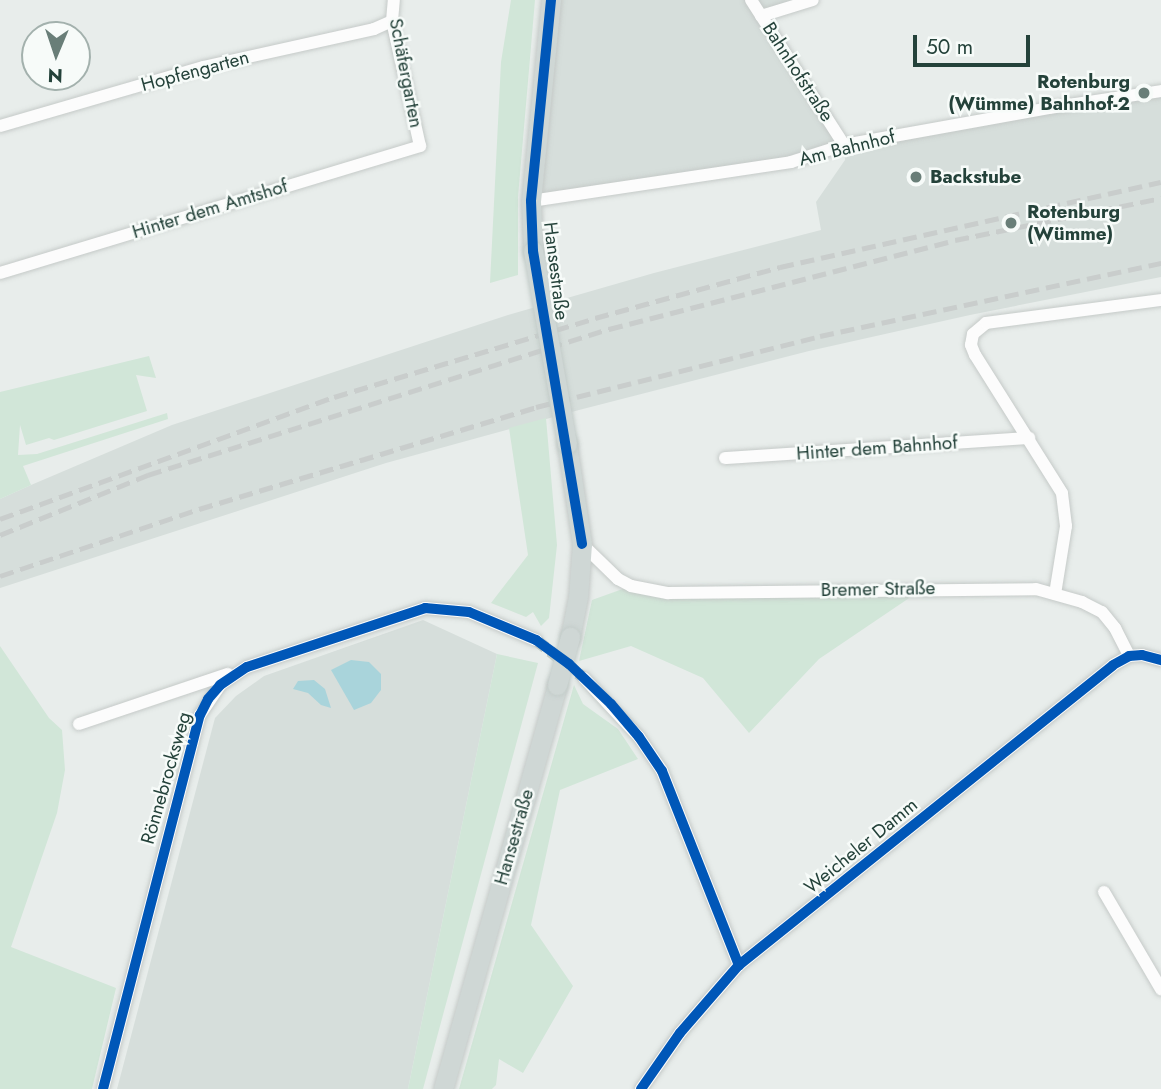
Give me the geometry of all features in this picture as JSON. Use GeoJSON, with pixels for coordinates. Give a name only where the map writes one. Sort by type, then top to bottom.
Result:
{"type":"FeatureCollection","features":[{"type":"Feature","properties":{"kind":"main road","name":"Hansestraße"},"geometry":{"type":"LineString","coordinates":[[443,1089],[557,685],[578,597],[582,544],[568,444],[533,251],[531,201],[551,0]]}},
{"type":"Feature","properties":{"kind":"street","name":"Schäfergarten"},"geometry":{"type":"LineString","coordinates":[[394,0],[392,21],[420,146]]}},
{"type":"Feature","properties":{"kind":"street","name":"Bahnhofstraße"},"geometry":{"type":"LineString","coordinates":[[751,0],[844,145]]}},
{"type":"Feature","properties":{"kind":"street"},"geometry":{"type":"LineString","coordinates":[[761,16],[813,0]]}},
{"type":"Feature","properties":{"kind":"street","name":"Hopfengarten"},"geometry":{"type":"LineString","coordinates":[[0,127],[203,67],[374,29],[392,21]]}},
{"type":"Feature","properties":{"kind":"street","name":"Am Bahnhof"},"geometry":{"type":"LineString","coordinates":[[531,201],[791,162],[844,145],[1049,108],[1161,92]]}},
{"type":"Feature","properties":{"kind":"street","name":"Hinter dem Amtshof"},"geometry":{"type":"LineString","coordinates":[[0,273],[420,146]]}},
{"type":"Feature","properties":{"kind":"street"},"geometry":{"type":"LineString","coordinates":[[1055,594],[1066,509],[1055,479],[975,355],[971,345],[973,334],[986,323],[1161,300]]}},
{"type":"Feature","properties":{"kind":"street","name":"Hinter dem Bahnhof"},"geometry":{"type":"LineString","coordinates":[[725,458],[1029,438]]}},
{"type":"Feature","properties":{"kind":"street","name":"Bremer Straße"},"geometry":{"type":"LineString","coordinates":[[582,544],[618,579],[631,586],[668,593],[1017,587],[1055,594],[1082,602],[1102,612],[1115,628],[1129,656]]}},
{"type":"Feature","properties":{"kind":"street","name":"Rönnebrocksweg"},"geometry":{"type":"LineString","coordinates":[[79,724],[425,608],[445,607],[489,618],[536,640]]}},
{"type":"Feature","properties":{"kind":"street"},"geometry":{"type":"LineString","coordinates":[[1129,656],[1142,655],[1161,660]]}},
{"type":"Feature","properties":{"kind":"street","name":"Weicheler Damm"},"geometry":{"type":"LineString","coordinates":[[642,1089],[680,1033],[739,965],[1113,665],[1129,656]]}},
{"type":"Feature","properties":{"kind":"street","name":"Rönnebrocksweg"},"geometry":{"type":"LineString","coordinates":[[103,1089],[200,715],[220,685],[247,667]]}},
{"type":"Feature","properties":{"kind":"street"},"geometry":{"type":"LineString","coordinates":[[584,678],[639,737],[662,771],[739,965]]}},
{"type":"Feature","properties":{"kind":"street"},"geometry":{"type":"LineString","coordinates":[[1104,892],[1161,989]]}},
{"type":"Feature","properties":{"kind":"shaded area"},"geometry":{"type":"Polygon","coordinates":[[[551,0],[813,0],[761,16],[844,145],[791,162],[531,201],[551,0]]]}},
{"type":"Feature","properties":{"kind":"shaded area"},"geometry":{"type":"Polygon","coordinates":[[[1161,91],[1161,277],[970,315],[809,351],[579,410],[386,463],[0,588],[0,499],[172,425],[508,315],[654,273],[821,230],[816,202],[845,160],[844,145],[1161,91]]]}},
{"type":"Feature","properties":{"kind":"shaded area"},"geometry":{"type":"Polygon","coordinates":[[[423,620],[497,654],[408,1089],[117,1089],[215,718],[236,696],[264,676],[423,620]]]}},
{"type":"Feature","properties":{"kind":"green space"},"geometry":{"type":"Polygon","coordinates":[[[511,0],[535,0],[518,197],[518,275],[490,283],[501,62],[511,0]]]}},
{"type":"Feature","properties":{"kind":"green space"},"geometry":{"type":"Polygon","coordinates":[[[149,356],[156,378],[136,375],[147,411],[54,440],[49,438],[26,445],[20,425],[18,455],[37,454],[167,413],[168,419],[23,466],[31,485],[0,499],[0,392],[149,356]]]}},
{"type":"Feature","properties":{"kind":"green space"},"geometry":{"type":"Polygon","coordinates":[[[546,418],[557,545],[549,618],[541,626],[533,612],[526,617],[491,603],[528,555],[509,428],[546,418]]]}},
{"type":"Feature","properties":{"kind":"green space"},"geometry":{"type":"Polygon","coordinates":[[[631,586],[650,590],[924,588],[819,659],[749,733],[703,678],[631,646],[579,661],[592,600],[631,586]]]}},
{"type":"Feature","properties":{"kind":"green space"},"geometry":{"type":"Polygon","coordinates":[[[0,646],[49,718],[62,730],[65,770],[57,813],[11,947],[116,988],[92,1089],[0,1089],[0,646]]]}},
{"type":"Feature","properties":{"kind":"green space"},"geometry":{"type":"Polygon","coordinates":[[[497,654],[538,663],[423,1089],[408,1089],[497,654]]]}},
{"type":"Feature","properties":{"kind":"green space"},"geometry":{"type":"Polygon","coordinates":[[[574,685],[583,704],[618,729],[638,759],[560,790],[531,925],[573,986],[523,1073],[499,1059],[496,1085],[492,1089],[459,1089],[574,685]]]}},
{"type":"Feature","properties":{"kind":"water"},"geometry":{"type":"Polygon","coordinates":[[[351,660],[369,662],[381,674],[381,690],[371,703],[354,710],[331,670],[351,660]]]}},
{"type":"Feature","properties":{"kind":"water"},"geometry":{"type":"Polygon","coordinates":[[[314,680],[325,689],[331,708],[321,705],[308,693],[293,689],[298,681],[314,680]]]}},
{"type":"Feature","properties":{"kind":"tunnel"},"geometry":{"type":"LineString","coordinates":[[536,640],[584,678]]}},
{"type":"Feature","properties":{"kind":"railway"},"geometry":{"type":"LineString","coordinates":[[0,519],[334,397],[595,318],[780,267],[1161,182]]}},
{"type":"Feature","properties":{"kind":"railway"},"geometry":{"type":"LineString","coordinates":[[0,535],[148,475],[609,329],[955,240],[1161,198]]}},
{"type":"Feature","properties":{"kind":"railway"},"geometry":{"type":"LineString","coordinates":[[0,576],[199,509],[536,407],[820,336],[1161,263]]}},
{"type":"Feature","properties":{"kind":"cycle path"},"geometry":{"type":"LineString","coordinates":[[551,0],[531,201],[533,251],[582,544]]}},
{"type":"Feature","properties":{"kind":"cycle path"},"geometry":{"type":"LineString","coordinates":[[103,1089],[200,715],[208,699],[220,685],[247,667],[425,608],[469,612],[536,640],[569,664],[611,704],[639,737],[662,771],[739,965]]}},
{"type":"Feature","properties":{"kind":"cycle path"},"geometry":{"type":"LineString","coordinates":[[641,1089],[680,1033],[739,965],[1113,665],[1129,656],[1142,655],[1161,660]]}},
{"type":"Feature","properties":{"kind":"place","name":"Rotenburg (Wümme) Bahnhof-2"},"geometry":{"type":"Point","coordinates":[1144,93]}},
{"type":"Feature","properties":{"kind":"place","name":"Backstube"},"geometry":{"type":"Point","coordinates":[916,177]}},
{"type":"Feature","properties":{"kind":"place","name":"Rotenburg (Wümme)"},"geometry":{"type":"Point","coordinates":[1011,223]}}]}
